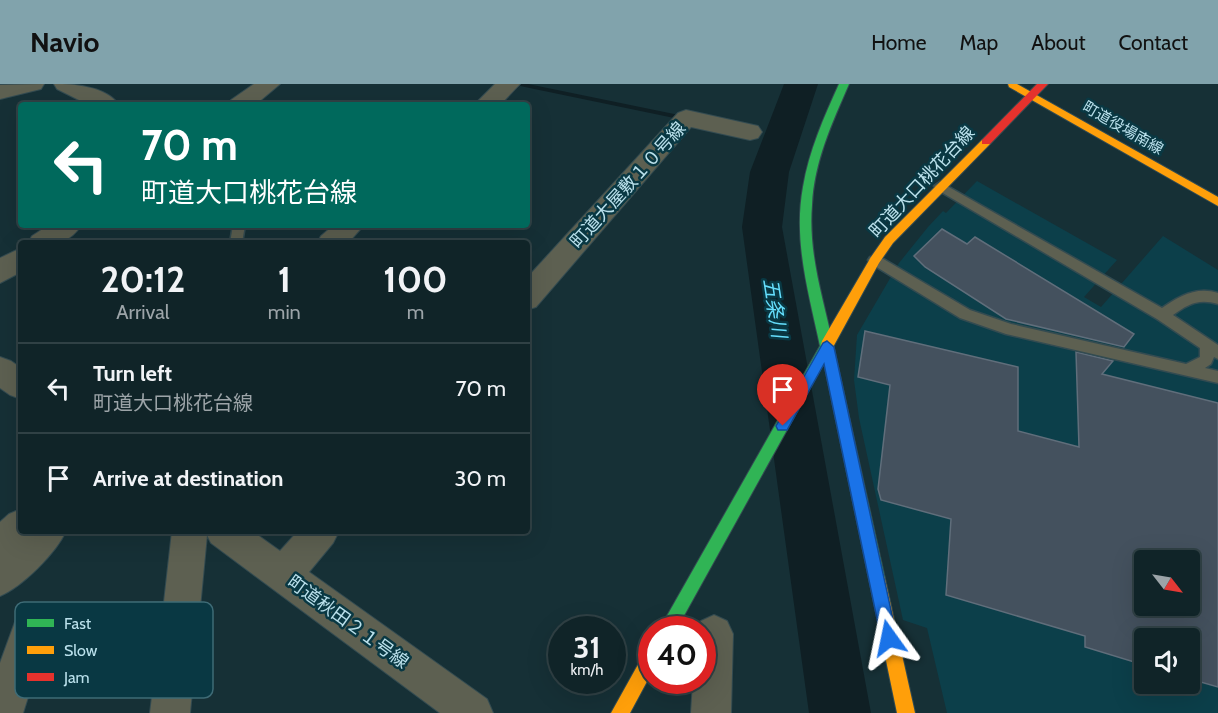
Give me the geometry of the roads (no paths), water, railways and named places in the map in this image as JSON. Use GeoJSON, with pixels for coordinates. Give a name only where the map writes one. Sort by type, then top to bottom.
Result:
{"type":"FeatureCollection","features":[{"type":"Feature","properties":{"kind":"street"},"geometry":{"type":"LineString","coordinates":[[0,92],[33,84]]}},
{"type":"Feature","properties":{"kind":"street"},"geometry":{"type":"LineString","coordinates":[[65,84],[101,102]]}},
{"type":"Feature","properties":{"kind":"street"},"geometry":{"type":"LineString","coordinates":[[489,102],[509,84]]}},
{"type":"Feature","properties":{"kind":"street"},"geometry":{"type":"LineString","coordinates":[[844,84],[826,127],[806,204],[807,242],[827,347],[906,713]]}},
{"type":"Feature","properties":{"kind":"street","name":"町道役場南線"},"geometry":{"type":"LineString","coordinates":[[1011,84],[1218,202]]}},
{"type":"Feature","properties":{"kind":"street","name":"町道大口桃花台線"},"geometry":{"type":"LineString","coordinates":[[675,616],[875,260],[904,222],[1043,84]]}},
{"type":"Feature","properties":{"kind":"street","name":"町道大屋敷１０号線"},"geometry":{"type":"LineString","coordinates":[[530,294],[686,118],[750,132]]}},
{"type":"Feature","properties":{"kind":"street"},"geometry":{"type":"LineString","coordinates":[[46,240],[64,228]]}},
{"type":"Feature","properties":{"kind":"street"},"geometry":{"type":"LineString","coordinates":[[334,240],[348,228]]}},
{"type":"Feature","properties":{"kind":"street"},"geometry":{"type":"LineString","coordinates":[[0,272],[18,260]]}},
{"type":"Feature","properties":{"kind":"street"},"geometry":{"type":"LineString","coordinates":[[0,370],[18,384]]}},
{"type":"Feature","properties":{"kind":"street"},"geometry":{"type":"LineString","coordinates":[[0,546],[18,529]]}},
{"type":"Feature","properties":{"kind":"street"},"geometry":{"type":"LineString","coordinates":[[0,578],[45,534]]}},
{"type":"Feature","properties":{"kind":"street"},"geometry":{"type":"LineString","coordinates":[[182,602],[190,534]]}},
{"type":"Feature","properties":{"kind":"street","name":"町道秋田２１号線"},"geometry":{"type":"LineString","coordinates":[[227,534],[473,713]]}},
{"type":"Feature","properties":{"kind":"street"},"geometry":{"type":"LineString","coordinates":[[283,574],[318,534]]}},
{"type":"Feature","properties":{"kind":"street"},"geometry":{"type":"LineString","coordinates":[[3,713],[15,676]]}},
{"type":"Feature","properties":{"kind":"street"},"geometry":{"type":"LineString","coordinates":[[620,713],[638,681]]}},
{"type":"Feature","properties":{"kind":"street"},"geometry":{"type":"LineString","coordinates":[[711,713],[712,694]]}},
{"type":"Feature","properties":{"kind":"street"},"geometry":{"type":"LineString","coordinates":[[170,713],[172,698]]}},
{"type":"Feature","properties":{"kind":"lane"},"geometry":{"type":"LineString","coordinates":[[940,186],[1162,315],[1218,353]]}},
{"type":"Feature","properties":{"kind":"lane"},"geometry":{"type":"LineString","coordinates":[[875,260],[965,314],[988,323],[1218,377]]}},
{"type":"Feature","properties":{"kind":"lane"},"geometry":{"type":"LineString","coordinates":[[1162,315],[1189,298],[1203,295],[1218,299]]}},
{"type":"Feature","properties":{"kind":"lane"},"geometry":{"type":"LineString","coordinates":[[1185,370],[1206,360],[1208,351],[1205,344]]}},
{"type":"Feature","properties":{"kind":"waterway"},"geometry":{"type":"LineString","coordinates":[[499,102],[519,84],[679,117]]}},
{"type":"Feature","properties":{"kind":"waterway","name":"五条川"},"geometry":{"type":"LineString","coordinates":[[801,84],[770,172],[762,227],[840,713]]}}]}
